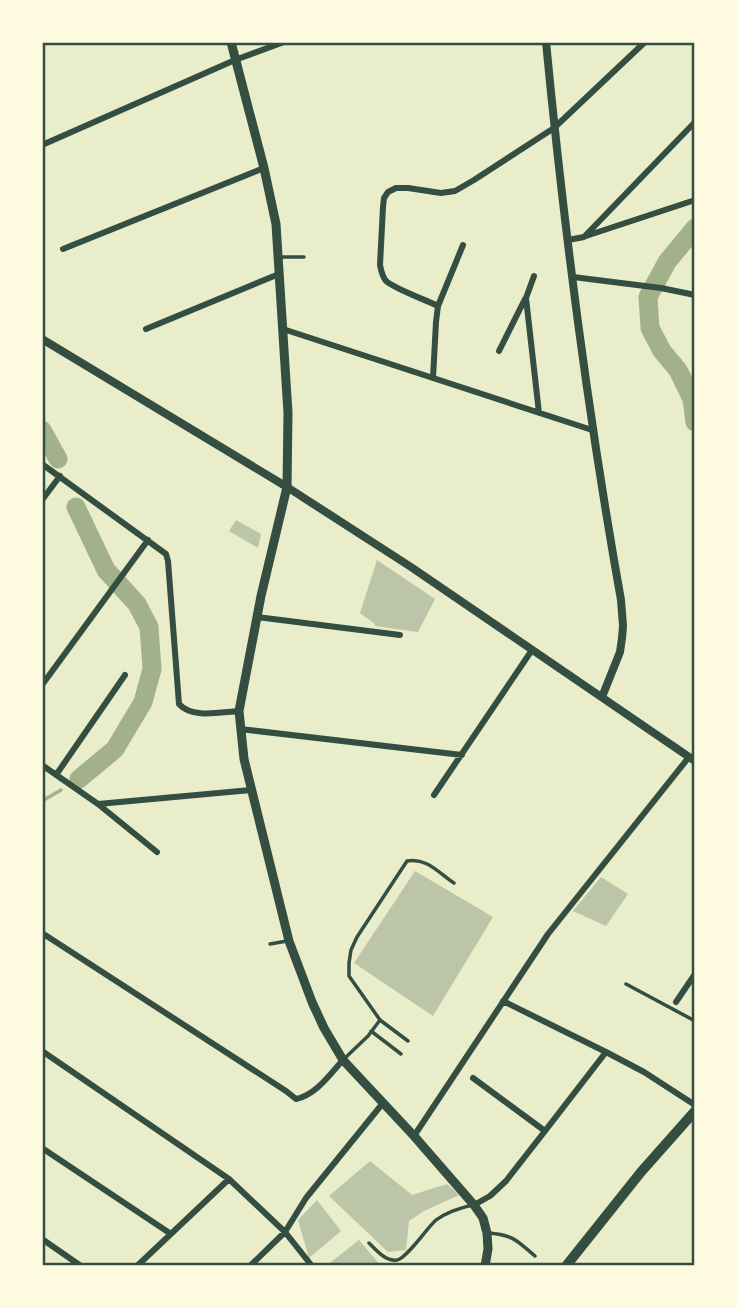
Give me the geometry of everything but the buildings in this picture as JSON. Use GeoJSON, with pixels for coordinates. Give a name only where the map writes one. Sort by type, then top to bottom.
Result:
{"type":"FeatureCollection","features":[{"type":"Feature","properties":{"kind":"main road"},"geometry":{"type":"LineString","coordinates":[[231,42],[274,214],[288,413],[287,487],[239,711],[251,790],[289,941],[324,1028],[343,1060],[414,1136],[483,1218],[488,1249],[485,1266]]}},
{"type":"Feature","properties":{"kind":"main road"},"geometry":{"type":"LineString","coordinates":[[566,1266],[641,1172],[695,1111]]}},
{"type":"Feature","properties":{"kind":"street"},"geometry":{"type":"LineString","coordinates":[[42,145],[235,60],[284,42]]}},
{"type":"Feature","properties":{"kind":"street"},"geometry":{"type":"LineString","coordinates":[[545,42],[592,430],[621,600],[623,626],[620,652],[602,697]]}},
{"type":"Feature","properties":{"kind":"street"},"geometry":{"type":"LineString","coordinates":[[439,306],[386,281],[382,273],[380,265],[383,207],[388,192],[396,188],[408,188],[442,193],[455,191],[474,180],[554,128],[645,42]]}},
{"type":"Feature","properties":{"kind":"street"},"geometry":{"type":"LineString","coordinates":[[584,237],[695,122]]}},
{"type":"Feature","properties":{"kind":"street"},"geometry":{"type":"LineString","coordinates":[[63,249],[264,168]]}},
{"type":"Feature","properties":{"kind":"street"},"geometry":{"type":"LineString","coordinates":[[568,240],[695,200]]}},
{"type":"Feature","properties":{"kind":"street"},"geometry":{"type":"LineString","coordinates":[[433,378],[439,306],[463,245]]}},
{"type":"Feature","properties":{"kind":"street"},"geometry":{"type":"LineString","coordinates":[[146,329],[279,274]]}},
{"type":"Feature","properties":{"kind":"street"},"geometry":{"type":"LineString","coordinates":[[499,351],[534,276]]}},
{"type":"Feature","properties":{"kind":"street"},"geometry":{"type":"LineString","coordinates":[[573,277],[695,295]]}},
{"type":"Feature","properties":{"kind":"street"},"geometry":{"type":"LineString","coordinates":[[526,298],[539,413]]}},
{"type":"Feature","properties":{"kind":"street"},"geometry":{"type":"LineString","coordinates":[[284,329],[592,430]]}},
{"type":"Feature","properties":{"kind":"street"},"geometry":{"type":"LineString","coordinates":[[42,338],[287,487],[411,567],[692,759],[548,934],[414,1136]]}},
{"type":"Feature","properties":{"kind":"street"},"geometry":{"type":"LineString","coordinates":[[42,464],[148,540],[167,557],[179,704],[184,710],[195,713],[239,711]]}},
{"type":"Feature","properties":{"kind":"street"},"geometry":{"type":"LineString","coordinates":[[42,500],[60,476]]}},
{"type":"Feature","properties":{"kind":"street"},"geometry":{"type":"LineString","coordinates":[[42,685],[148,540]]}},
{"type":"Feature","properties":{"kind":"street"},"geometry":{"type":"LineString","coordinates":[[257,617],[400,635]]}},
{"type":"Feature","properties":{"kind":"street"},"geometry":{"type":"LineString","coordinates":[[434,795],[532,650]]}},
{"type":"Feature","properties":{"kind":"street"},"geometry":{"type":"LineString","coordinates":[[56,775],[125,675]]}},
{"type":"Feature","properties":{"kind":"street"},"geometry":{"type":"LineString","coordinates":[[240,729],[462,755]]}},
{"type":"Feature","properties":{"kind":"street"},"geometry":{"type":"LineString","coordinates":[[42,765],[98,804],[158,852]]}},
{"type":"Feature","properties":{"kind":"street"},"geometry":{"type":"LineString","coordinates":[[98,804],[251,790]]}},
{"type":"Feature","properties":{"kind":"street"},"geometry":{"type":"LineString","coordinates":[[42,933],[296,1099],[314,1091],[343,1060]]}},
{"type":"Feature","properties":{"kind":"street"},"geometry":{"type":"LineString","coordinates":[[676,1002],[695,974]]}},
{"type":"Feature","properties":{"kind":"street"},"geometry":{"type":"LineString","coordinates":[[503,1001],[644,1072],[695,1105]]}},
{"type":"Feature","properties":{"kind":"street"},"geometry":{"type":"LineString","coordinates":[[42,1051],[229,1179],[285,1232],[312,1266]]}},
{"type":"Feature","properties":{"kind":"street"},"geometry":{"type":"LineString","coordinates":[[474,1205],[490,1196],[506,1181],[606,1052]]}},
{"type":"Feature","properties":{"kind":"street"},"geometry":{"type":"LineString","coordinates":[[473,1078],[545,1131]]}},
{"type":"Feature","properties":{"kind":"street"},"geometry":{"type":"LineString","coordinates":[[250,1266],[285,1232],[314,1187],[383,1102]]}},
{"type":"Feature","properties":{"kind":"street"},"geometry":{"type":"LineString","coordinates":[[42,1148],[171,1234]]}},
{"type":"Feature","properties":{"kind":"street"},"geometry":{"type":"LineString","coordinates":[[137,1266],[229,1179]]}},
{"type":"Feature","properties":{"kind":"street"},"geometry":{"type":"LineString","coordinates":[[42,1239],[81,1266]]}},
{"type":"Feature","properties":{"kind":"lane"},"geometry":{"type":"LineString","coordinates":[[278,257],[304,257]]}},
{"type":"Feature","properties":{"kind":"lane"},"geometry":{"type":"LineString","coordinates":[[408,1041],[380,1020],[349,976],[351,950],[407,861],[426,863],[454,883]]}},
{"type":"Feature","properties":{"kind":"lane"},"geometry":{"type":"LineString","coordinates":[[270,944],[289,941]]}},
{"type":"Feature","properties":{"kind":"lane"},"geometry":{"type":"LineString","coordinates":[[626,984],[695,1021]]}},
{"type":"Feature","properties":{"kind":"lane"},"geometry":{"type":"LineString","coordinates":[[343,1060],[380,1020]]}},
{"type":"Feature","properties":{"kind":"lane"},"geometry":{"type":"LineString","coordinates":[[371,1031],[401,1054]]}},
{"type":"Feature","properties":{"kind":"lane"},"geometry":{"type":"LineString","coordinates":[[369,1243],[387,1260],[396,1260],[438,1219],[448,1212],[474,1205]]}},
{"type":"Feature","properties":{"kind":"lane"},"geometry":{"type":"LineString","coordinates":[[487,1233],[509,1236],[535,1256]]}},
{"type":"Feature","properties":{"kind":"waterway"},"geometry":{"type":"LineString","coordinates":[[695,228],[667,262],[648,297],[650,328],[662,351],[678,370],[692,399],[695,422]]}},
{"type":"Feature","properties":{"kind":"waterway"},"geometry":{"type":"LineString","coordinates":[[42,430],[58,459]]}},
{"type":"Feature","properties":{"kind":"waterway"},"geometry":{"type":"LineString","coordinates":[[76,507],[106,570],[137,604],[149,627],[152,669],[143,702],[115,749],[79,779]]}},
{"type":"Feature","properties":{"kind":"waterway"},"geometry":{"type":"LineString","coordinates":[[42,801],[61,790]]}}]}
